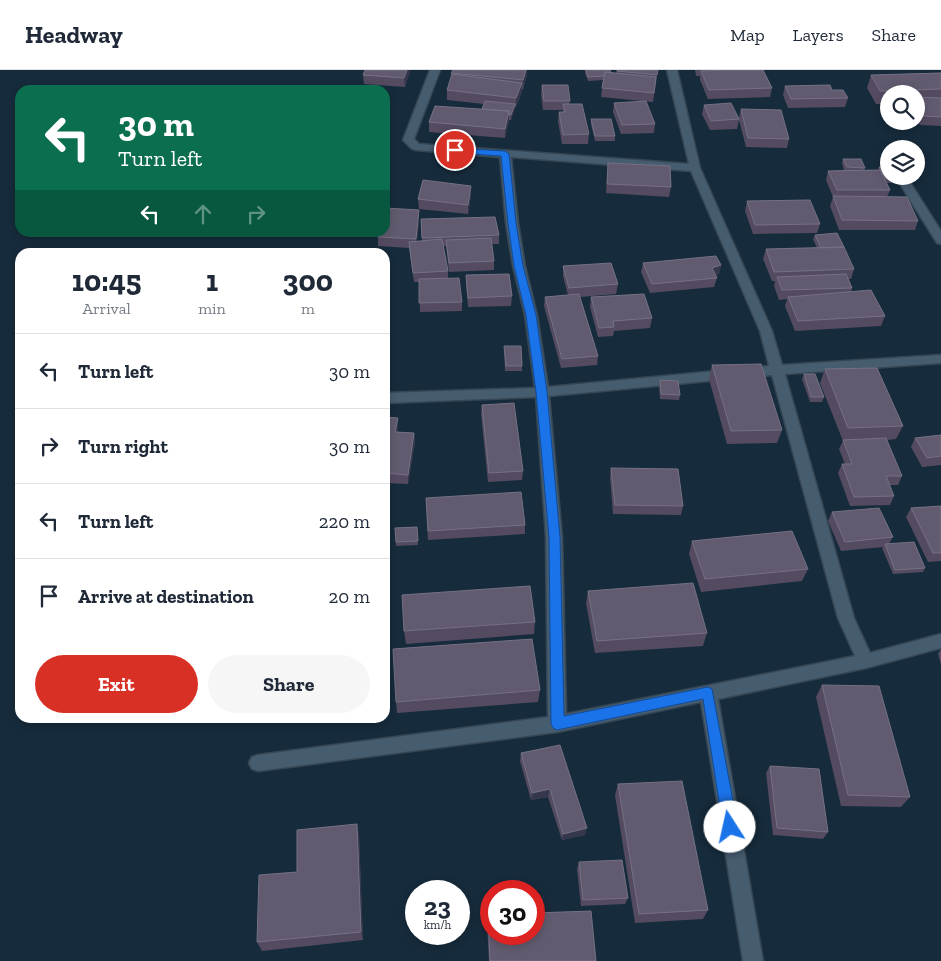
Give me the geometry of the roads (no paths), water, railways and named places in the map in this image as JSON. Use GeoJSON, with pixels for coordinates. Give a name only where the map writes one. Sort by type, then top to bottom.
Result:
{"type":"FeatureCollection","features":[{"type":"Feature","properties":{"kind":"street"},"geometry":{"type":"LineString","coordinates":[[435,70],[408,140],[411,144],[421,148],[694,168]]}},
{"type":"Feature","properties":{"kind":"street"},"geometry":{"type":"LineString","coordinates":[[672,70],[688,132],[694,168],[766,331],[846,618],[866,661]]}},
{"type":"Feature","properties":{"kind":"street"},"geometry":{"type":"LineString","coordinates":[[505,154],[512,223],[519,266],[531,315],[542,392],[554,537],[557,724]]}},
{"type":"Feature","properties":{"kind":"street"},"geometry":{"type":"LineString","coordinates":[[906,185],[941,240]]}},
{"type":"Feature","properties":{"kind":"street"},"geometry":{"type":"LineString","coordinates":[[390,398],[542,392],[776,370],[941,359]]}},
{"type":"Feature","properties":{"kind":"street"},"geometry":{"type":"LineString","coordinates":[[258,763],[557,724],[866,661],[941,641]]}},
{"type":"Feature","properties":{"kind":"street"},"geometry":{"type":"LineString","coordinates":[[708,693],[753,961]]}}]}
